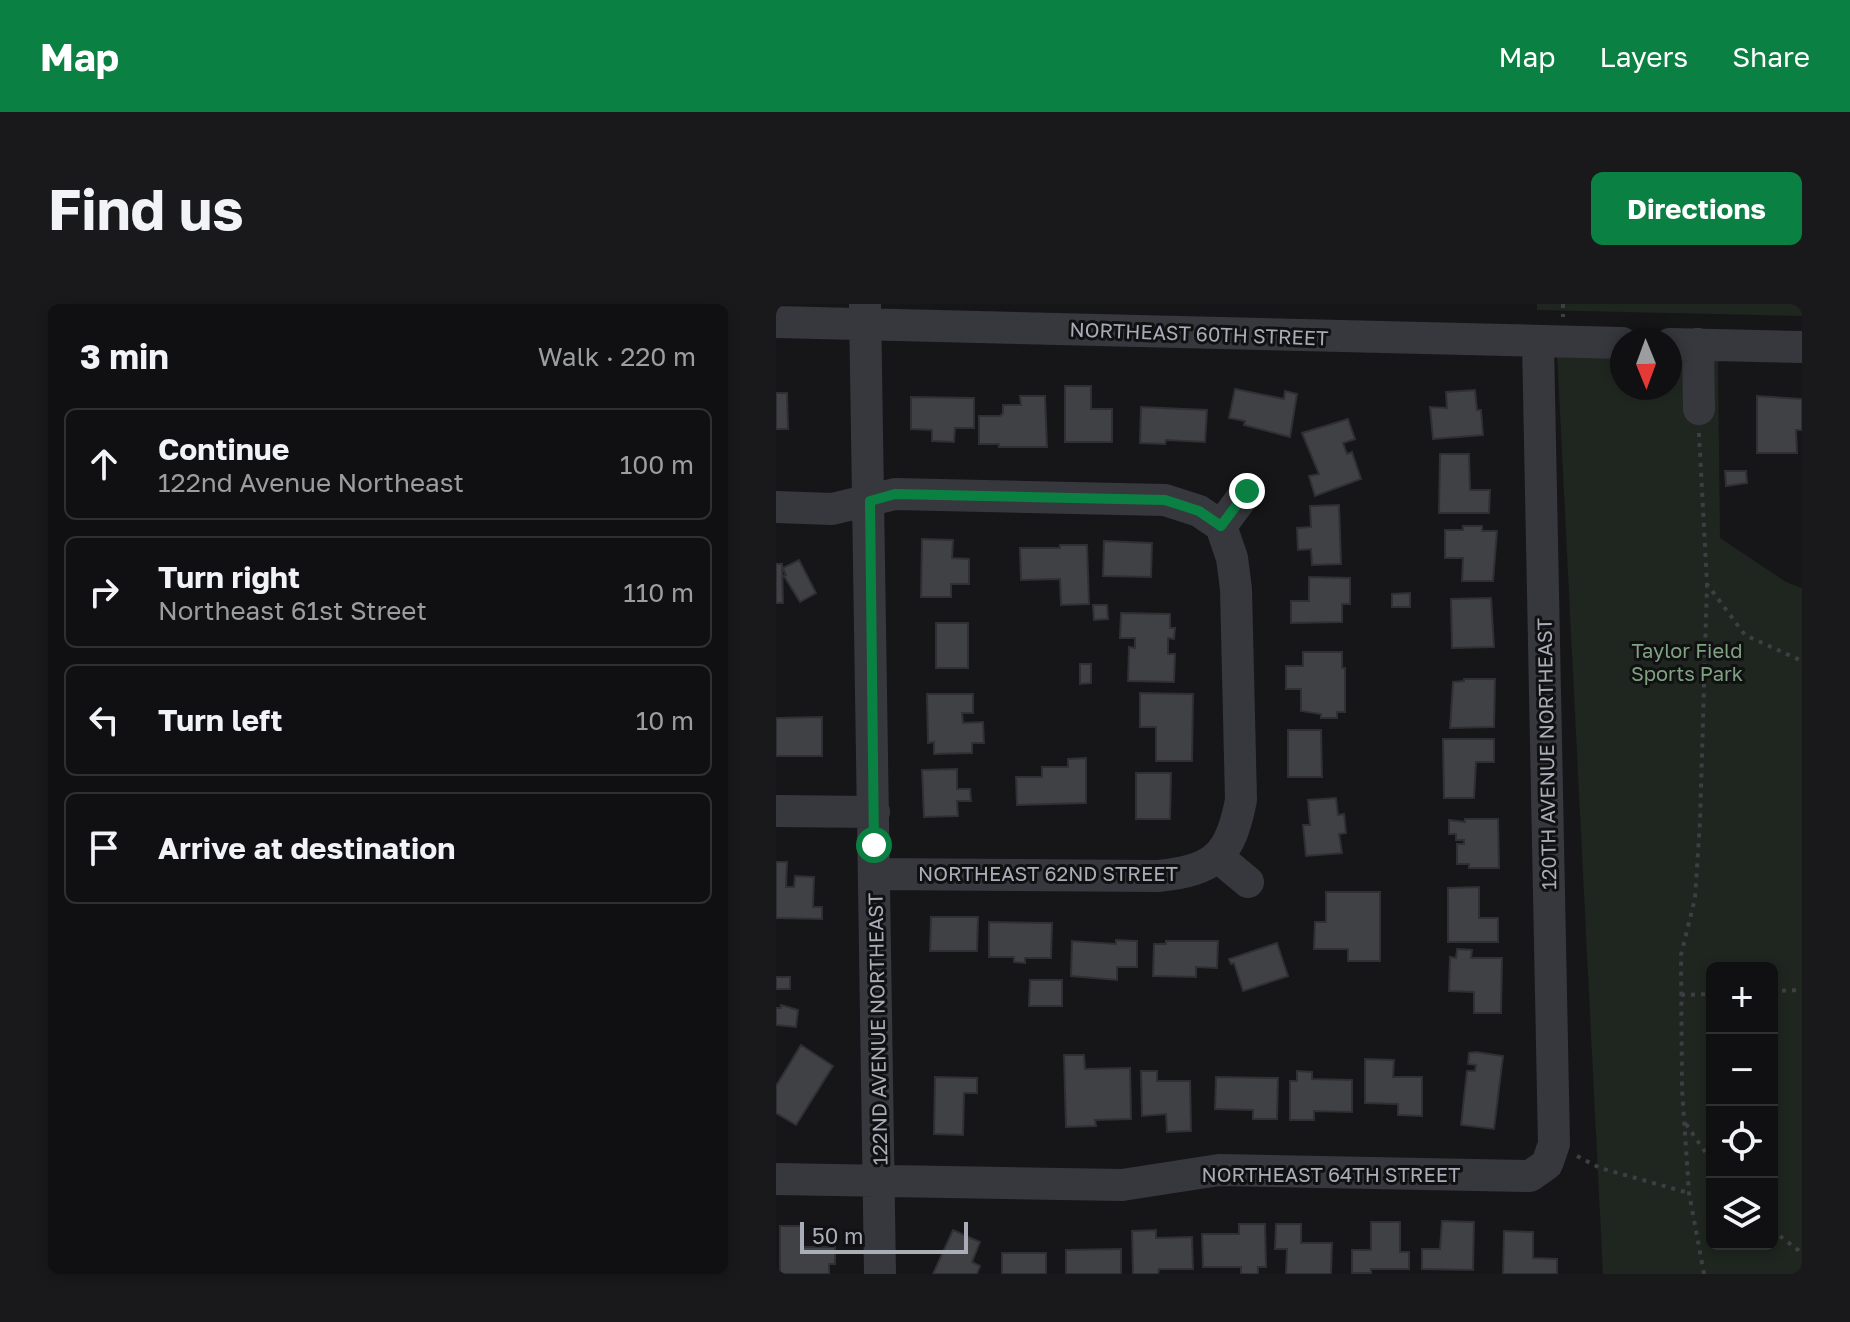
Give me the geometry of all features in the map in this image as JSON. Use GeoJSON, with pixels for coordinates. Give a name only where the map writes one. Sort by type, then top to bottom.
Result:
{"type":"FeatureCollection","features":[{"type":"Feature","properties":{"kind":"street","name":"NORTHEAST 60TH STREET"},"geometry":{"type":"LineString","coordinates":[[776,322],[865,314],[1610,343]]}},
{"type":"Feature","properties":{"kind":"street","name":"122ND AVENUE NORTHEAST"},"geometry":{"type":"LineString","coordinates":[[865,314],[880,1274]]}},
{"type":"Feature","properties":{"kind":"street","name":"120TH AVENUE NORTHEAST"},"geometry":{"type":"LineString","coordinates":[[1538,342],[1551,1154]]}},
{"type":"Feature","properties":{"kind":"street"},"geometry":{"type":"LineString","coordinates":[[1699,409],[1684,344],[1802,347]]}},
{"type":"Feature","properties":{"kind":"street"},"geometry":{"type":"LineString","coordinates":[[1221,526],[1247,491]]}},
{"type":"Feature","properties":{"kind":"street"},"geometry":{"type":"LineString","coordinates":[[776,507],[832,509],[895,494],[1165,500],[1199,511],[1221,526],[1232,558],[1236,589],[1241,800],[1235,830],[1218,857],[1248,882]]}},
{"type":"Feature","properties":{"kind":"street"},"geometry":{"type":"LineString","coordinates":[[776,811],[874,812]]}},
{"type":"Feature","properties":{"kind":"street","name":"NORTHEAST 62ND STREET"},"geometry":{"type":"LineString","coordinates":[[875,874],[1158,876],[1186,873],[1218,857]]}},
{"type":"Feature","properties":{"kind":"street","name":"NORTHEAST 64TH STREET"},"geometry":{"type":"LineString","coordinates":[[776,1179],[1122,1185],[1219,1170],[1530,1176],[1551,1154]]}},
{"type":"Feature","properties":{"kind":"path"},"geometry":{"type":"LineString","coordinates":[[1699,409],[1700,485],[1707,584],[1700,822],[1695,898],[1681,955],[1681,995],[1689,1193],[1704,1274]]}},
{"type":"Feature","properties":{"kind":"path"},"geometry":{"type":"LineString","coordinates":[[1707,584],[1745,635],[1802,661]]}},
{"type":"Feature","properties":{"kind":"path"},"geometry":{"type":"LineString","coordinates":[[1778,991],[1802,990]]}},
{"type":"Feature","properties":{"kind":"path"},"geometry":{"type":"LineString","coordinates":[[1681,995],[1706,994]]}},
{"type":"Feature","properties":{"kind":"path"},"geometry":{"type":"LineString","coordinates":[[1684,1122],[1706,1153]]}},
{"type":"Feature","properties":{"kind":"path"},"geometry":{"type":"LineString","coordinates":[[1551,1154],[1689,1193]]}},
{"type":"Feature","properties":{"kind":"path"},"geometry":{"type":"LineString","coordinates":[[1778,1235],[1802,1253]]}},
{"type":"Feature","properties":{"kind":"green space"},"geometry":{"type":"Polygon","coordinates":[[[1537,304],[1802,304],[1802,316],[1537,310],[1537,304]]]}},
{"type":"Feature","properties":{"kind":"green space","name":"Taylor Field Sports Park"},"geometry":{"type":"Polygon","coordinates":[[[1557,352],[1610,354],[1610,400],[1682,400],[1682,358],[1718,359],[1720,538],[1786,582],[1802,588],[1802,1274],[1603,1274],[1557,352]]]}},
{"type":"Feature","properties":{"kind":"building"},"geometry":{"type":"Polygon","coordinates":[[[1065,386],[1091,386],[1091,409],[1112,409],[1112,442],[1065,442],[1065,386]]]}},
{"type":"Feature","properties":{"kind":"building"},"geometry":{"type":"Polygon","coordinates":[[[1235,389],[1284,399],[1285,391],[1297,394],[1290,437],[1229,418],[1235,389]]]}},
{"type":"Feature","properties":{"kind":"building"},"geometry":{"type":"Polygon","coordinates":[[[1475,390],[1477,410],[1481,410],[1483,435],[1433,439],[1430,407],[1447,408],[1446,392],[1475,390]]]}},
{"type":"Feature","properties":{"kind":"building"},"geometry":{"type":"Polygon","coordinates":[[[776,393],[787,393],[788,429],[776,429],[776,393]]]}},
{"type":"Feature","properties":{"kind":"building"},"geometry":{"type":"Polygon","coordinates":[[[1020,396],[1045,396],[1047,447],[979,444],[979,416],[1000,416],[1003,405],[1021,405],[1020,396]]]}},
{"type":"Feature","properties":{"kind":"building"},"geometry":{"type":"Polygon","coordinates":[[[1757,396],[1802,399],[1802,430],[1796,430],[1797,453],[1757,453],[1757,396]]]}},
{"type":"Feature","properties":{"kind":"building"},"geometry":{"type":"Polygon","coordinates":[[[911,397],[974,398],[974,428],[955,428],[954,442],[932,441],[932,430],[911,429],[911,397]]]}},
{"type":"Feature","properties":{"kind":"building"},"geometry":{"type":"Polygon","coordinates":[[[1141,407],[1207,410],[1205,442],[1166,440],[1165,444],[1140,443],[1141,407]]]}},
{"type":"Feature","properties":{"kind":"building"},"geometry":{"type":"Polygon","coordinates":[[[1348,419],[1355,439],[1343,443],[1347,454],[1352,452],[1361,479],[1315,496],[1309,476],[1319,474],[1302,433],[1348,419]]]}},
{"type":"Feature","properties":{"kind":"building"},"geometry":{"type":"Polygon","coordinates":[[[1440,454],[1469,454],[1470,490],[1490,490],[1489,513],[1439,513],[1440,454]]]}},
{"type":"Feature","properties":{"kind":"building"},"geometry":{"type":"Polygon","coordinates":[[[1725,471],[1746,471],[1747,483],[1726,486],[1725,471]]]}},
{"type":"Feature","properties":{"kind":"building"},"geometry":{"type":"Polygon","coordinates":[[[1339,505],[1341,564],[1312,565],[1311,549],[1298,550],[1297,528],[1311,527],[1310,506],[1339,505]]]}},
{"type":"Feature","properties":{"kind":"building"},"geometry":{"type":"Polygon","coordinates":[[[1463,526],[1482,526],[1482,531],[1497,531],[1493,581],[1462,581],[1463,558],[1445,558],[1445,530],[1463,530],[1463,526]]]}},
{"type":"Feature","properties":{"kind":"building"},"geometry":{"type":"Polygon","coordinates":[[[922,539],[953,540],[952,558],[969,559],[969,584],[951,584],[951,597],[921,597],[922,539]]]}},
{"type":"Feature","properties":{"kind":"building"},"geometry":{"type":"Polygon","coordinates":[[[1104,541],[1152,543],[1151,577],[1103,576],[1104,541]]]}},
{"type":"Feature","properties":{"kind":"building"},"geometry":{"type":"Polygon","coordinates":[[[1060,545],[1087,545],[1089,604],[1061,605],[1060,579],[1021,580],[1020,548],[1060,548],[1060,545]]]}},
{"type":"Feature","properties":{"kind":"building"},"geometry":{"type":"Polygon","coordinates":[[[799,560],[816,593],[800,602],[784,576],[783,568],[799,560]]]}},
{"type":"Feature","properties":{"kind":"building"},"geometry":{"type":"Polygon","coordinates":[[[776,564],[782,564],[783,603],[776,603],[776,564]]]}},
{"type":"Feature","properties":{"kind":"building"},"geometry":{"type":"Polygon","coordinates":[[[1309,577],[1350,578],[1350,604],[1342,604],[1342,622],[1291,623],[1291,601],[1309,601],[1309,577]]]}},
{"type":"Feature","properties":{"kind":"building"},"geometry":{"type":"Polygon","coordinates":[[[1410,593],[1410,607],[1392,607],[1392,594],[1410,593]]]}},
{"type":"Feature","properties":{"kind":"building"},"geometry":{"type":"Polygon","coordinates":[[[1491,598],[1494,647],[1452,648],[1451,599],[1491,598]]]}},
{"type":"Feature","properties":{"kind":"building"},"geometry":{"type":"Polygon","coordinates":[[[1093,605],[1107,605],[1108,619],[1094,620],[1093,605]]]}},
{"type":"Feature","properties":{"kind":"building"},"geometry":{"type":"Polygon","coordinates":[[[1121,613],[1170,614],[1170,628],[1175,628],[1174,639],[1168,638],[1168,654],[1175,654],[1174,682],[1128,681],[1129,647],[1135,648],[1135,638],[1120,638],[1121,613]]]}},
{"type":"Feature","properties":{"kind":"building"},"geometry":{"type":"Polygon","coordinates":[[[936,623],[968,623],[968,668],[936,668],[936,623]]]}},
{"type":"Feature","properties":{"kind":"building"},"geometry":{"type":"Polygon","coordinates":[[[1303,652],[1342,652],[1345,712],[1337,712],[1337,718],[1321,718],[1321,714],[1301,711],[1301,689],[1286,689],[1286,666],[1303,666],[1303,652]]]}},
{"type":"Feature","properties":{"kind":"building"},"geometry":{"type":"Polygon","coordinates":[[[1080,664],[1091,664],[1091,683],[1080,684],[1080,664]]]}},
{"type":"Feature","properties":{"kind":"building"},"geometry":{"type":"Polygon","coordinates":[[[1495,679],[1494,727],[1450,728],[1453,682],[1495,679]]]}},
{"type":"Feature","properties":{"kind":"building"},"geometry":{"type":"Polygon","coordinates":[[[1140,693],[1193,694],[1192,761],[1156,761],[1156,727],[1140,727],[1140,693]]]}},
{"type":"Feature","properties":{"kind":"building"},"geometry":{"type":"Polygon","coordinates":[[[927,694],[973,694],[973,713],[962,713],[963,723],[983,722],[984,743],[972,743],[972,753],[934,754],[934,742],[928,743],[927,694]]]}},
{"type":"Feature","properties":{"kind":"building"},"geometry":{"type":"Polygon","coordinates":[[[822,717],[822,756],[776,756],[776,718],[822,717]]]}},
{"type":"Feature","properties":{"kind":"building"},"geometry":{"type":"Polygon","coordinates":[[[1288,730],[1321,730],[1322,777],[1288,777],[1288,730]]]}},
{"type":"Feature","properties":{"kind":"building"},"geometry":{"type":"Polygon","coordinates":[[[1443,739],[1494,739],[1494,762],[1476,762],[1474,798],[1444,798],[1443,739]]]}},
{"type":"Feature","properties":{"kind":"building"},"geometry":{"type":"Polygon","coordinates":[[[1086,758],[1086,803],[1017,805],[1016,777],[1042,777],[1042,767],[1068,767],[1068,759],[1086,758]]]}},
{"type":"Feature","properties":{"kind":"building"},"geometry":{"type":"Polygon","coordinates":[[[957,769],[957,789],[970,789],[971,801],[957,801],[958,816],[924,817],[922,770],[957,769]]]}},
{"type":"Feature","properties":{"kind":"building"},"geometry":{"type":"Polygon","coordinates":[[[1136,773],[1171,773],[1170,819],[1136,819],[1136,773]]]}},
{"type":"Feature","properties":{"kind":"building"},"geometry":{"type":"Polygon","coordinates":[[[1336,798],[1338,815],[1344,814],[1346,833],[1339,834],[1342,853],[1306,856],[1303,825],[1310,825],[1308,800],[1336,798]]]}},
{"type":"Feature","properties":{"kind":"building"},"geometry":{"type":"Polygon","coordinates":[[[1465,819],[1498,819],[1499,868],[1469,868],[1469,864],[1457,864],[1457,844],[1464,844],[1464,840],[1456,840],[1456,834],[1449,834],[1449,820],[1465,822],[1465,819]]]}},
{"type":"Feature","properties":{"kind":"building"},"geometry":{"type":"Polygon","coordinates":[[[776,862],[787,862],[786,887],[794,887],[795,876],[814,877],[813,907],[822,907],[822,919],[776,918],[776,862]]]}},
{"type":"Feature","properties":{"kind":"building"},"geometry":{"type":"Polygon","coordinates":[[[1479,887],[1479,918],[1498,918],[1498,942],[1448,942],[1448,888],[1479,887]]]}},
{"type":"Feature","properties":{"kind":"building"},"geometry":{"type":"Polygon","coordinates":[[[1326,892],[1380,892],[1380,961],[1348,961],[1348,949],[1314,949],[1315,922],[1326,922],[1326,892]]]}},
{"type":"Feature","properties":{"kind":"building"},"geometry":{"type":"Polygon","coordinates":[[[931,917],[978,917],[977,951],[930,951],[931,917]]]}},
{"type":"Feature","properties":{"kind":"building"},"geometry":{"type":"Polygon","coordinates":[[[989,922],[1052,923],[1051,958],[1025,958],[1025,963],[1014,962],[1014,957],[989,957],[989,922]]]}},
{"type":"Feature","properties":{"kind":"building"},"geometry":{"type":"Polygon","coordinates":[[[1116,940],[1137,941],[1137,967],[1117,967],[1117,980],[1071,976],[1072,941],[1116,944],[1116,940]]]}},
{"type":"Feature","properties":{"kind":"building"},"geometry":{"type":"Polygon","coordinates":[[[1166,941],[1218,941],[1217,968],[1196,967],[1196,977],[1153,976],[1154,944],[1166,944],[1166,941]]]}},
{"type":"Feature","properties":{"kind":"building"},"geometry":{"type":"Polygon","coordinates":[[[1277,943],[1288,976],[1243,991],[1234,963],[1231,964],[1229,959],[1277,943]]]}},
{"type":"Feature","properties":{"kind":"building"},"geometry":{"type":"Polygon","coordinates":[[[1457,949],[1472,950],[1471,958],[1502,958],[1501,1013],[1474,1013],[1474,992],[1449,991],[1450,957],[1456,958],[1457,949]]]}},
{"type":"Feature","properties":{"kind":"building"},"geometry":{"type":"Polygon","coordinates":[[[776,977],[790,977],[790,989],[776,989],[776,977]]]}},
{"type":"Feature","properties":{"kind":"building"},"geometry":{"type":"Polygon","coordinates":[[[1030,980],[1062,980],[1062,1006],[1029,1006],[1030,980]]]}},
{"type":"Feature","properties":{"kind":"building"},"geometry":{"type":"Polygon","coordinates":[[[781,1005],[798,1010],[796,1027],[776,1025],[776,1008],[781,1008],[781,1005]]]}},
{"type":"Feature","properties":{"kind":"building"},"geometry":{"type":"Polygon","coordinates":[[[801,1045],[833,1066],[796,1125],[776,1113],[776,1086],[801,1045]]]}},
{"type":"Feature","properties":{"kind":"building"},"geometry":{"type":"Polygon","coordinates":[[[1469,1053],[1503,1056],[1494,1129],[1461,1125],[1467,1071],[1475,1071],[1476,1065],[1468,1064],[1469,1053]]]}},
{"type":"Feature","properties":{"kind":"building"},"geometry":{"type":"Polygon","coordinates":[[[1064,1055],[1084,1055],[1085,1069],[1130,1068],[1131,1119],[1095,1120],[1096,1126],[1066,1127],[1064,1055]]]}},
{"type":"Feature","properties":{"kind":"building"},"geometry":{"type":"Polygon","coordinates":[[[1365,1059],[1394,1060],[1393,1077],[1422,1077],[1422,1116],[1398,1115],[1398,1104],[1365,1103],[1365,1059]]]}},
{"type":"Feature","properties":{"kind":"building"},"geometry":{"type":"Polygon","coordinates":[[[1141,1071],[1157,1071],[1157,1081],[1190,1081],[1191,1131],[1167,1132],[1166,1114],[1142,1116],[1141,1071]]]}},
{"type":"Feature","properties":{"kind":"building"},"geometry":{"type":"Polygon","coordinates":[[[1297,1071],[1312,1072],[1312,1079],[1352,1080],[1352,1112],[1314,1111],[1314,1120],[1290,1120],[1290,1081],[1297,1081],[1297,1071]]]}},
{"type":"Feature","properties":{"kind":"building"},"geometry":{"type":"Polygon","coordinates":[[[935,1077],[977,1078],[977,1093],[964,1093],[963,1135],[934,1134],[935,1077]]]}},
{"type":"Feature","properties":{"kind":"building"},"geometry":{"type":"Polygon","coordinates":[[[1216,1077],[1278,1078],[1277,1119],[1253,1119],[1253,1110],[1215,1109],[1216,1077]]]}},
{"type":"Feature","properties":{"kind":"building"},"geometry":{"type":"Polygon","coordinates":[[[1442,1221],[1474,1222],[1473,1270],[1422,1269],[1422,1249],[1440,1249],[1442,1221]]]}},
{"type":"Feature","properties":{"kind":"building"},"geometry":{"type":"Polygon","coordinates":[[[1371,1222],[1400,1222],[1400,1252],[1409,1252],[1409,1269],[1371,1269],[1371,1273],[1352,1273],[1352,1250],[1371,1250],[1371,1222]]]}},
{"type":"Feature","properties":{"kind":"building"},"geometry":{"type":"Polygon","coordinates":[[[1239,1224],[1265,1224],[1266,1267],[1258,1267],[1258,1274],[1241,1274],[1241,1267],[1203,1267],[1202,1234],[1239,1234],[1239,1224]]]}},
{"type":"Feature","properties":{"kind":"building"},"geometry":{"type":"Polygon","coordinates":[[[1276,1224],[1301,1224],[1301,1243],[1332,1243],[1331,1274],[1286,1274],[1287,1249],[1275,1249],[1276,1224]]]}},
{"type":"Feature","properties":{"kind":"building"},"geometry":{"type":"Polygon","coordinates":[[[780,1226],[802,1226],[802,1247],[835,1247],[835,1264],[829,1264],[829,1274],[780,1274],[780,1226]]]}},
{"type":"Feature","properties":{"kind":"building"},"geometry":{"type":"Polygon","coordinates":[[[953,1230],[980,1242],[972,1262],[980,1266],[977,1274],[933,1274],[953,1230]]]}},
{"type":"Feature","properties":{"kind":"building"},"geometry":{"type":"Polygon","coordinates":[[[1156,1230],[1156,1238],[1192,1237],[1193,1269],[1159,1269],[1158,1274],[1133,1274],[1132,1231],[1156,1230]]]}},
{"type":"Feature","properties":{"kind":"building"},"geometry":{"type":"Polygon","coordinates":[[[1504,1231],[1533,1232],[1533,1258],[1557,1259],[1557,1274],[1503,1274],[1504,1231]]]}},
{"type":"Feature","properties":{"kind":"building"},"geometry":{"type":"Polygon","coordinates":[[[1121,1249],[1121,1274],[1066,1274],[1066,1250],[1121,1249]]]}},
{"type":"Feature","properties":{"kind":"building"},"geometry":{"type":"Polygon","coordinates":[[[1002,1253],[1046,1253],[1046,1274],[1002,1274],[1002,1253]]]}},
{"type":"Feature","properties":{"kind":"route"},"geometry":{"type":"LineString","coordinates":[[874,845],[870,501],[895,494],[1165,500],[1199,511],[1221,526],[1247,491]]}}]}
